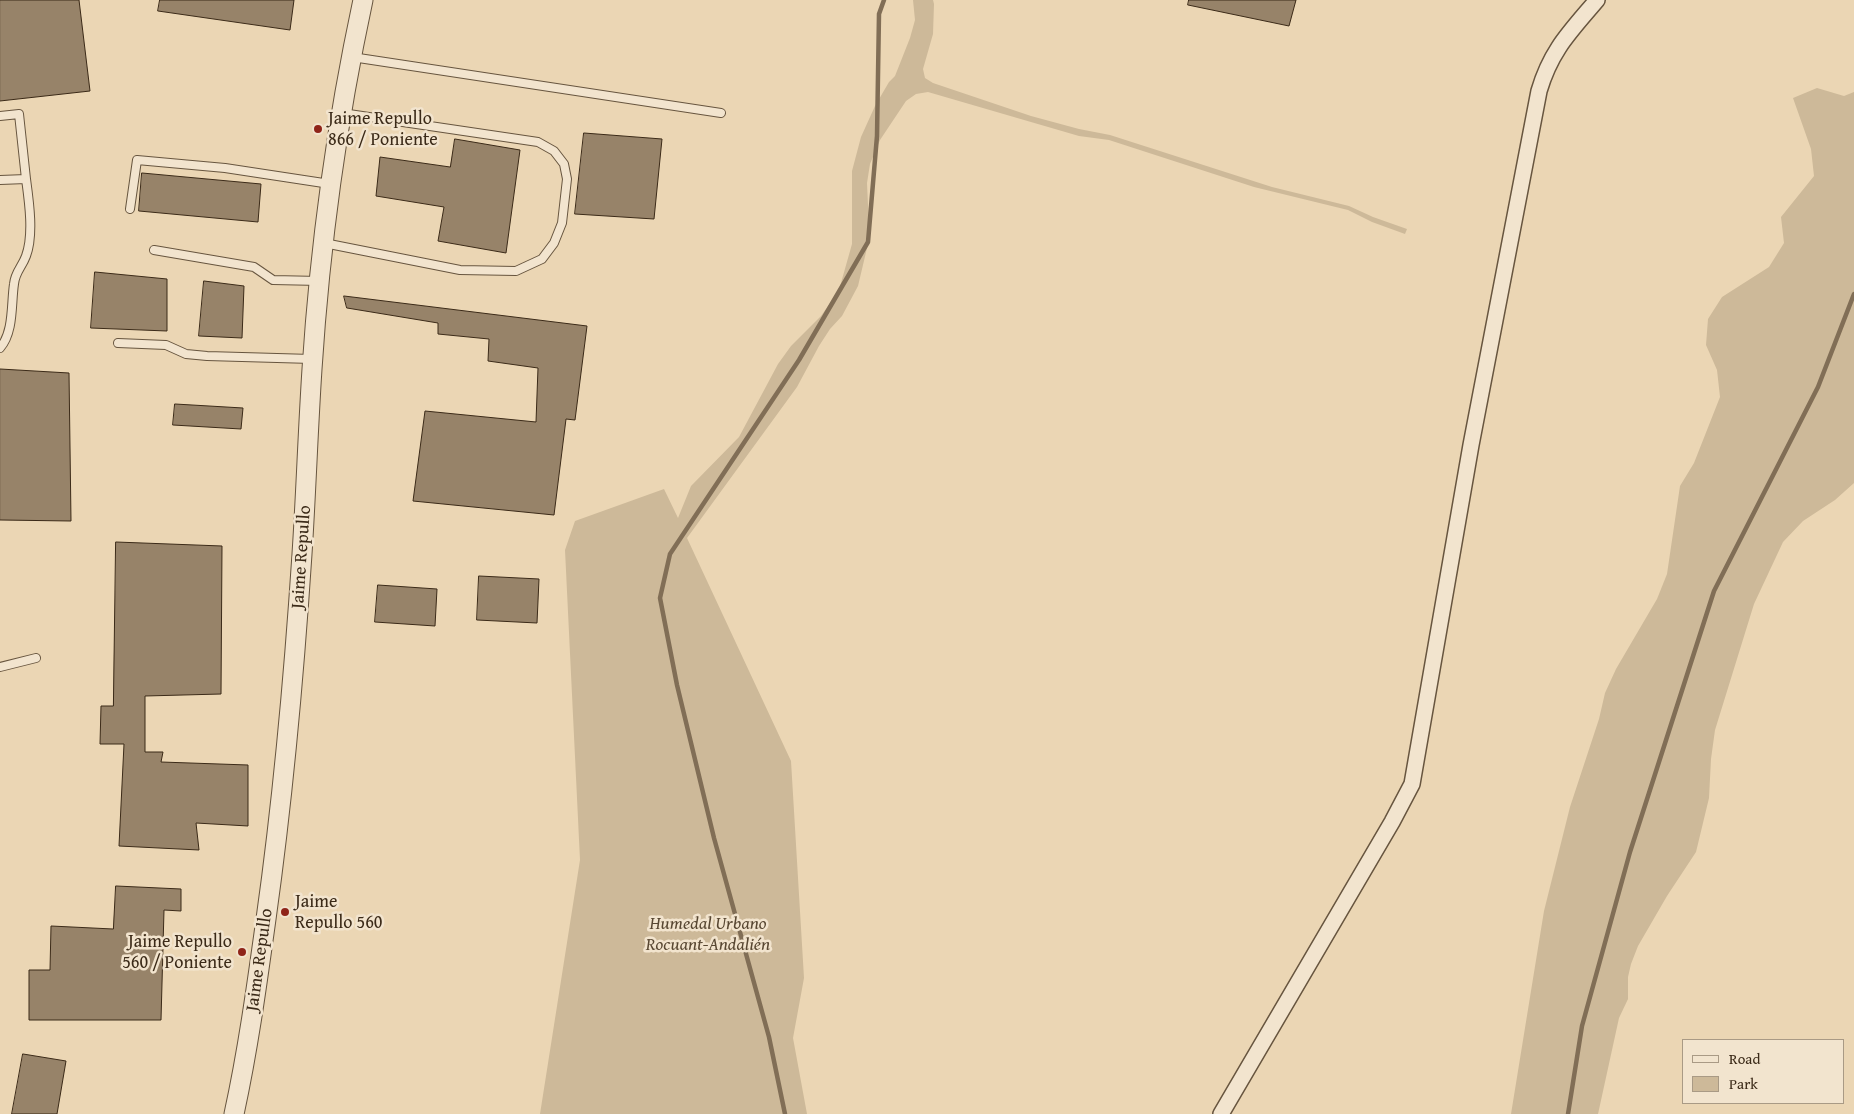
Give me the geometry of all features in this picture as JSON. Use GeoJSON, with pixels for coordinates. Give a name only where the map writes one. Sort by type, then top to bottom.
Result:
{"type":"FeatureCollection","features":[{"type":"Feature","properties":{"kind":"street","name":"Jaime Repullo"},"geometry":{"type":"LineString","coordinates":[[234,1114],[248,1043],[279,818],[302,555],[313,359],[324,243],[342,113],[363,0]]}},
{"type":"Feature","properties":{"kind":"street"},"geometry":{"type":"LineString","coordinates":[[1221,1114],[1412,784],[1472,445],[1539,91],[1544,73],[1558,46],[1596,0]]}},
{"type":"Feature","properties":{"kind":"lane"},"geometry":{"type":"LineString","coordinates":[[352,57],[721,113]]}},
{"type":"Feature","properties":{"kind":"lane"},"geometry":{"type":"LineString","coordinates":[[324,243],[460,270],[516,271],[542,260],[554,243],[562,223],[567,179],[564,164],[554,151],[538,142],[342,113]]}},
{"type":"Feature","properties":{"kind":"lane"},"geometry":{"type":"LineString","coordinates":[[0,116],[19,114],[30,204],[30,232],[26,256],[18,268],[14,282],[9,328],[0,348]]}},
{"type":"Feature","properties":{"kind":"lane"},"geometry":{"type":"LineString","coordinates":[[130,208],[137,160],[225,168],[332,184]]}},
{"type":"Feature","properties":{"kind":"lane"},"geometry":{"type":"LineString","coordinates":[[0,180],[26,179]]}},
{"type":"Feature","properties":{"kind":"lane"},"geometry":{"type":"LineString","coordinates":[[154,250],[254,266],[273,280],[320,281]]}},
{"type":"Feature","properties":{"kind":"lane"},"geometry":{"type":"LineString","coordinates":[[118,343],[166,345],[186,354],[206,356],[313,359]]}},
{"type":"Feature","properties":{"kind":"lane"},"geometry":{"type":"LineString","coordinates":[[0,667],[36,658]]}},
{"type":"Feature","properties":{"kind":"green space","name":"Humedal Urbano Rocuant-Andalién"},"geometry":{"type":"Polygon","coordinates":[[[913,0],[933,0],[934,4],[933,34],[923,69],[925,78],[933,83],[1031,116],[1110,135],[1272,187],[1349,206],[1407,229],[1405,234],[1372,222],[1348,210],[1254,187],[1109,140],[1079,136],[928,92],[916,94],[906,101],[880,140],[870,164],[867,183],[869,227],[867,248],[858,286],[842,316],[830,329],[819,346],[797,387],[687,538],[791,761],[804,978],[793,1038],[807,1114],[540,1114],[580,860],[565,550],[575,521],[664,489],[678,518],[691,486],[739,437],[778,364],[791,346],[821,316],[839,290],[852,244],[852,171],[861,137],[875,106],[889,82],[895,76],[910,38],[915,20],[913,0]]]}},
{"type":"Feature","properties":{"kind":"green space"},"geometry":{"type":"Polygon","coordinates":[[[1817,88],[1844,96],[1854,92],[1854,483],[1835,500],[1803,521],[1783,542],[1754,604],[1715,730],[1709,798],[1696,852],[1667,896],[1638,946],[1631,964],[1628,977],[1628,999],[1619,1018],[1598,1114],[1511,1114],[1544,911],[1570,807],[1599,719],[1605,693],[1616,669],[1657,599],[1667,574],[1680,486],[1694,463],[1720,397],[1717,370],[1706,345],[1708,319],[1722,297],[1769,267],[1784,243],[1781,217],[1814,176],[1811,149],[1793,98],[1817,88]]]}},
{"type":"Feature","properties":{"kind":"building"},"geometry":{"type":"Polygon","coordinates":[[[0,0],[79,0],[90,91],[0,101],[0,0]]]}},
{"type":"Feature","properties":{"kind":"building"},"geometry":{"type":"Polygon","coordinates":[[[160,0],[294,0],[290,30],[158,11],[160,0]]]}},
{"type":"Feature","properties":{"kind":"building"},"geometry":{"type":"Polygon","coordinates":[[[1189,0],[1296,0],[1289,26],[1188,5],[1189,0]]]}},
{"type":"Feature","properties":{"kind":"building"},"geometry":{"type":"Polygon","coordinates":[[[584,133],[662,139],[654,219],[575,214],[584,133]]]}},
{"type":"Feature","properties":{"kind":"building"},"geometry":{"type":"Polygon","coordinates":[[[455,139],[520,150],[506,253],[438,241],[444,207],[376,196],[380,157],[450,167],[455,139]]]}},
{"type":"Feature","properties":{"kind":"building"},"geometry":{"type":"Polygon","coordinates":[[[142,173],[261,184],[258,222],[139,211],[142,173]]]}},
{"type":"Feature","properties":{"kind":"building"},"geometry":{"type":"Polygon","coordinates":[[[95,272],[167,279],[167,331],[91,328],[95,272]]]}},
{"type":"Feature","properties":{"kind":"building"},"geometry":{"type":"Polygon","coordinates":[[[204,281],[244,286],[242,338],[199,336],[204,281]]]}},
{"type":"Feature","properties":{"kind":"building"},"geometry":{"type":"Polygon","coordinates":[[[344,296],[587,326],[575,420],[566,419],[554,515],[413,501],[425,411],[536,422],[538,368],[488,361],[489,339],[438,334],[438,323],[347,308],[344,296]]]}},
{"type":"Feature","properties":{"kind":"building"},"geometry":{"type":"Polygon","coordinates":[[[0,369],[69,373],[71,521],[0,520],[0,369]]]}},
{"type":"Feature","properties":{"kind":"building"},"geometry":{"type":"Polygon","coordinates":[[[175,404],[243,408],[241,429],[173,425],[175,404]]]}},
{"type":"Feature","properties":{"kind":"building"},"geometry":{"type":"Polygon","coordinates":[[[116,542],[222,546],[221,694],[145,696],[145,752],[163,752],[161,762],[248,765],[248,826],[196,823],[199,850],[119,846],[124,744],[100,744],[101,706],[113,706],[116,542]]]}},
{"type":"Feature","properties":{"kind":"building"},"geometry":{"type":"Polygon","coordinates":[[[479,576],[539,579],[537,623],[477,620],[479,576]]]}},
{"type":"Feature","properties":{"kind":"building"},"geometry":{"type":"Polygon","coordinates":[[[378,585],[437,589],[435,626],[375,622],[378,585]]]}},
{"type":"Feature","properties":{"kind":"building"},"geometry":{"type":"Polygon","coordinates":[[[116,886],[181,889],[181,911],[164,910],[161,1020],[29,1020],[29,970],[50,970],[51,926],[113,929],[116,886]]]}},
{"type":"Feature","properties":{"kind":"building"},"geometry":{"type":"Polygon","coordinates":[[[23,1054],[66,1061],[57,1114],[12,1114],[23,1054]]]}},
{"type":"Feature","properties":{"kind":"waterway"},"geometry":{"type":"LineString","coordinates":[[785,1114],[769,1037],[714,838],[677,685],[660,598],[670,554],[799,360],[868,242],[877,136],[879,14],[884,0]]}},
{"type":"Feature","properties":{"kind":"waterway"},"geometry":{"type":"LineString","coordinates":[[1568,1114],[1582,1026],[1630,852],[1714,591],[1818,387],[1854,294]]}},
{"type":"Feature","properties":{"kind":"place","name":"Jaime Repullo 866 / Poniente"},"geometry":{"type":"Point","coordinates":[318,129]}},
{"type":"Feature","properties":{"kind":"place","name":"Jaime Repullo 560"},"geometry":{"type":"Point","coordinates":[285,912]}},
{"type":"Feature","properties":{"kind":"place","name":"Jaime Repullo 560 / Poniente"},"geometry":{"type":"Point","coordinates":[242,952]}}]}
